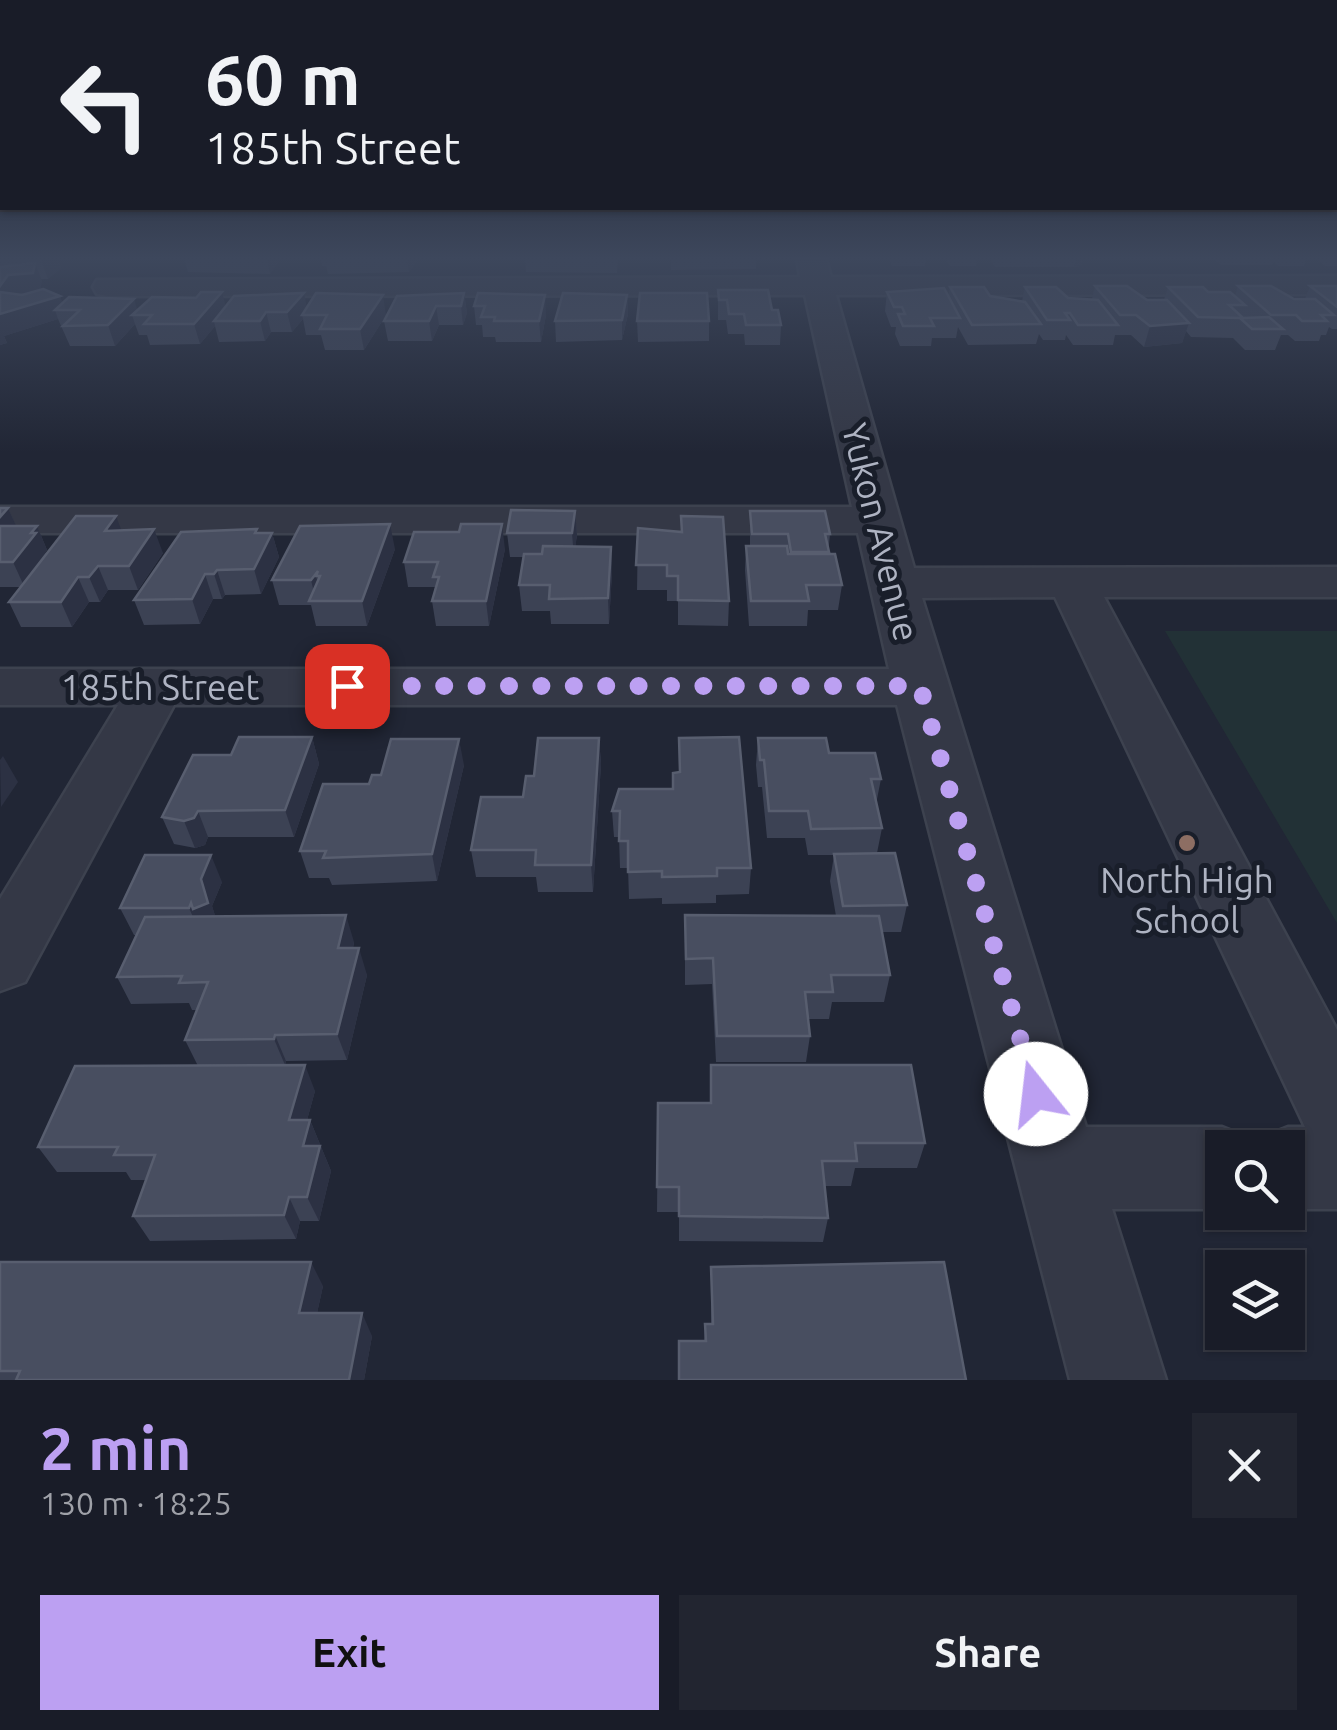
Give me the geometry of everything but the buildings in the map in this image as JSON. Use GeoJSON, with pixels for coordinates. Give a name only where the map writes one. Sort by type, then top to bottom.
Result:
{"type":"FeatureCollection","features":[{"type":"Feature","properties":{"kind":"street","name":"Yukon Avenue"},"geometry":{"type":"LineString","coordinates":[[828,323],[920,686],[1118,1380]]}},
{"type":"Feature","properties":{"kind":"street"},"geometry":{"type":"LineString","coordinates":[[0,520],[878,520]]}},
{"type":"Feature","properties":{"kind":"street"},"geometry":{"type":"LineString","coordinates":[[1072,582],[1337,1109]]}},
{"type":"Feature","properties":{"kind":"street"},"geometry":{"type":"LineString","coordinates":[[894,583],[1337,582]]}},
{"type":"Feature","properties":{"kind":"street","name":"185th Street"},"geometry":{"type":"LineString","coordinates":[[0,686],[920,686]]}},
{"type":"Feature","properties":{"kind":"street"},"geometry":{"type":"LineString","coordinates":[[0,961],[156,686]]}},
{"type":"Feature","properties":{"kind":"street"},"geometry":{"type":"LineString","coordinates":[[1058,1168],[1205,1168]]}},
{"type":"Feature","properties":{"kind":"street"},"geometry":{"type":"LineString","coordinates":[[1305,1168],[1337,1168]]}},
{"type":"Feature","properties":{"kind":"shaded area"},"geometry":{"type":"Polygon","coordinates":[[[1165,631],[1337,631],[1337,923],[1165,631]]]}},
{"type":"Feature","properties":{"kind":"place","name":"North High School"},"geometry":{"type":"Point","coordinates":[1187,843]}},
{"type":"Feature","properties":{"kind":"route"},"geometry":{"type":"LineString","coordinates":[[347,686],[920,686],[1036,1094]]}}]}
